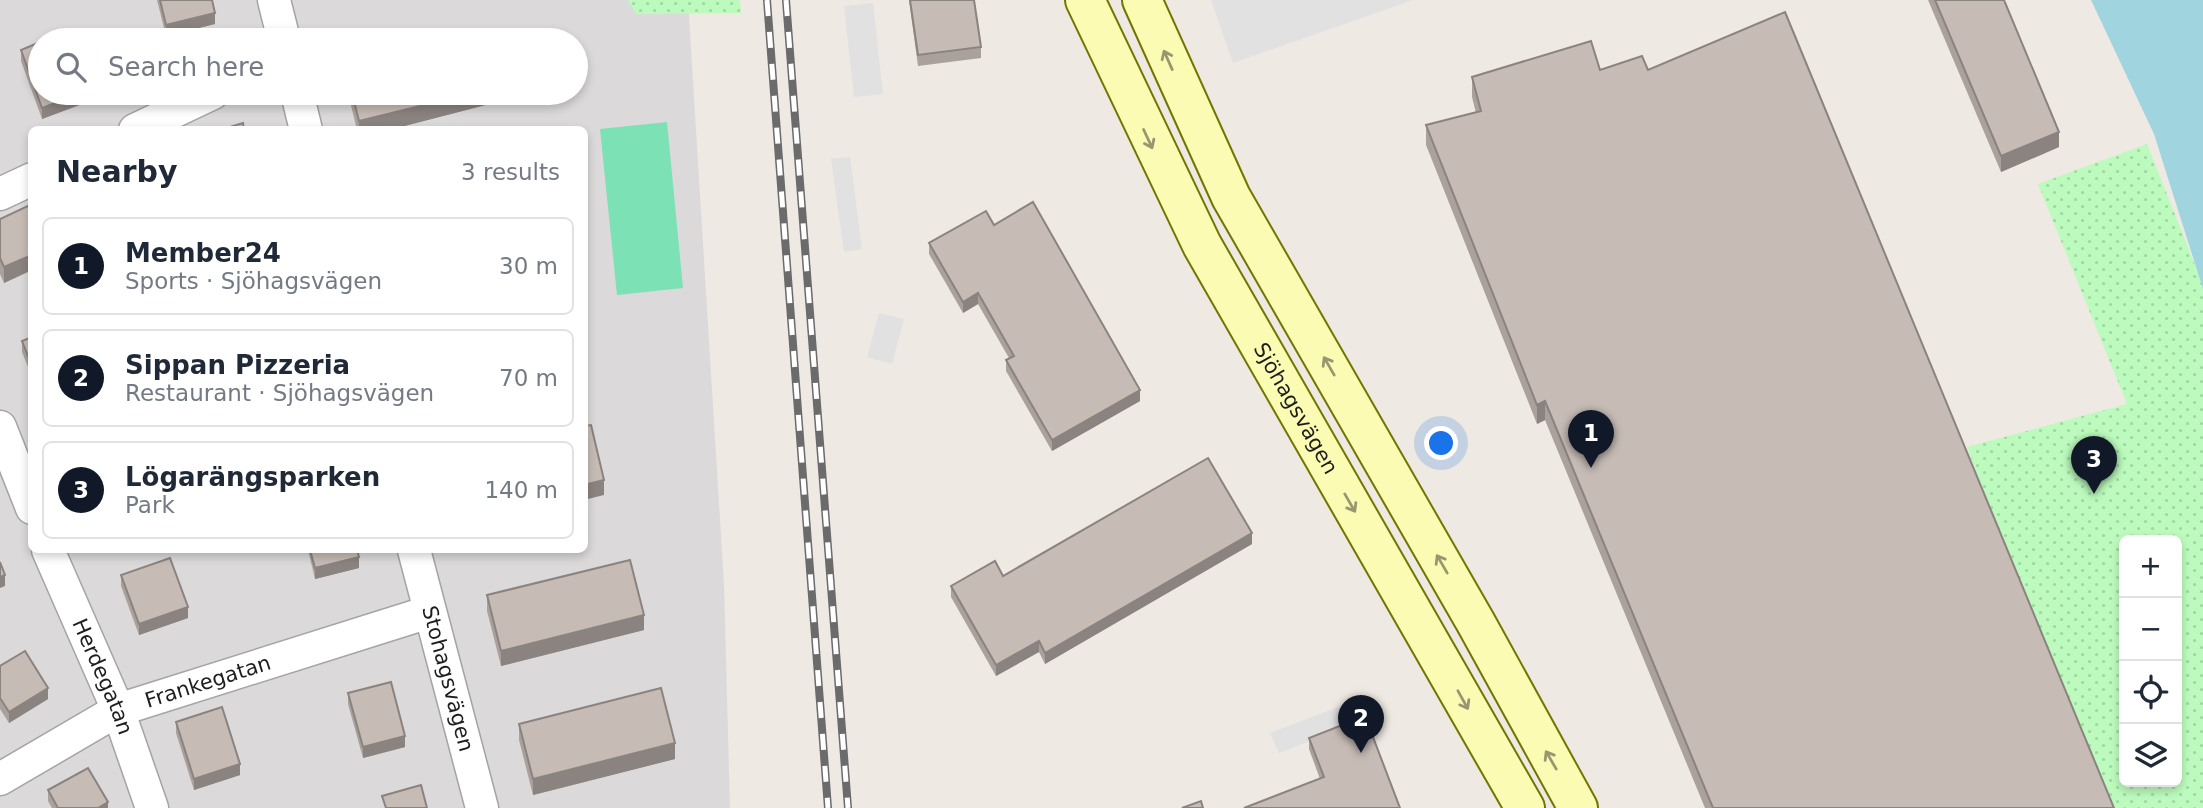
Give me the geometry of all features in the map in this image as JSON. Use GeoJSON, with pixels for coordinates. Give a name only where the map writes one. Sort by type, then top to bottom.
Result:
{"type":"FeatureCollection","features":[{"type":"Feature","properties":{"kind":"main road"},"geometry":{"type":"LineString","coordinates":[[1142,0],[1231,197],[1476,623],[1578,808]]}},
{"type":"Feature","properties":{"kind":"main road"},"geometry":{"type":"LineString","coordinates":[[1092,16],[1161,101],[1194,120]]}},
{"type":"Feature","properties":{"kind":"main road","name":"Sjöhagsvägen"},"geometry":{"type":"LineString","coordinates":[[1092,16],[1202,245],[1525,808]]}},
{"type":"Feature","properties":{"kind":"main road"},"geometry":{"type":"LineString","coordinates":[[1194,120],[1196,164],[1275,321],[1304,423]]}},
{"type":"Feature","properties":{"kind":"main road"},"geometry":{"type":"LineString","coordinates":[[1497,760],[1512,808]]}},
{"type":"Feature","properties":{"kind":"street"},"geometry":{"type":"LineString","coordinates":[[274,0],[281,28]]}},
{"type":"Feature","properties":{"kind":"street"},"geometry":{"type":"LineString","coordinates":[[143,126],[188,105]]}},
{"type":"Feature","properties":{"kind":"street"},"geometry":{"type":"LineString","coordinates":[[300,105],[305,126]]}},
{"type":"Feature","properties":{"kind":"street"},"geometry":{"type":"LineString","coordinates":[[0,194],[28,181]]}},
{"type":"Feature","properties":{"kind":"street"},"geometry":{"type":"LineString","coordinates":[[0,427],[28,498]]}},
{"type":"Feature","properties":{"kind":"street","name":"Herdegatan"},"geometry":{"type":"LineString","coordinates":[[49,553],[118,710],[152,808]]}},
{"type":"Feature","properties":{"kind":"street","name":"Stohagsvägen"},"geometry":{"type":"LineString","coordinates":[[415,553],[482,808]]}},
{"type":"Feature","properties":{"kind":"street","name":"Frankegatan"},"geometry":{"type":"LineString","coordinates":[[0,779],[118,710],[429,612]]}},
{"type":"Feature","properties":{"kind":"shaded area"},"geometry":{"type":"Polygon","coordinates":[[[0,0],[688,0],[724,585],[730,808],[0,808],[0,0]]]}},
{"type":"Feature","properties":{"kind":"shaded area"},"geometry":{"type":"Polygon","coordinates":[[[1211,0],[1413,0],[1233,63],[1211,0]]]}},
{"type":"Feature","properties":{"kind":"shaded area"},"geometry":{"type":"Polygon","coordinates":[[[873,3],[883,94],[854,97],[844,6],[873,3]]]}},
{"type":"Feature","properties":{"kind":"shaded area"},"geometry":{"type":"Polygon","coordinates":[[[850,157],[862,249],[844,252],[831,159],[850,157]]]}},
{"type":"Feature","properties":{"kind":"shaded area"},"geometry":{"type":"Polygon","coordinates":[[[879,313],[904,319],[892,364],[867,357],[879,313]]]}},
{"type":"Feature","properties":{"kind":"shaded area"},"geometry":{"type":"Polygon","coordinates":[[[1346,704],[1354,724],[1279,753],[1270,733],[1346,704]]]}},
{"type":"Feature","properties":{"kind":"green space"},"geometry":{"type":"Polygon","coordinates":[[[628,0],[740,0],[741,13],[636,14],[628,0]]]}},
{"type":"Feature","properties":{"kind":"green space"},"geometry":{"type":"Polygon","coordinates":[[[667,122],[683,288],[617,295],[600,129],[667,122]]]}},
{"type":"Feature","properties":{"kind":"green space"},"geometry":{"type":"Polygon","coordinates":[[[2147,144],[2203,285],[2203,808],[2104,808],[1967,447],[2127,404],[2038,184],[2147,144]]]}},
{"type":"Feature","properties":{"kind":"water"},"geometry":{"type":"Polygon","coordinates":[[[2091,0],[2203,0],[2203,289],[2154,134],[2091,0]]]}},
{"type":"Feature","properties":{"kind":"building"},"geometry":{"type":"Polygon","coordinates":[[[160,0],[212,0],[215,13],[166,25],[160,0]]]}},
{"type":"Feature","properties":{"kind":"building"},"geometry":{"type":"Polygon","coordinates":[[[910,0],[974,0],[981,47],[918,55],[910,0]]]}},
{"type":"Feature","properties":{"kind":"building"},"geometry":{"type":"Polygon","coordinates":[[[1935,0],[2004,0],[2059,132],[2001,156],[1935,0]]]}},
{"type":"Feature","properties":{"kind":"building"},"geometry":{"type":"Polygon","coordinates":[[[1785,12],[2114,808],[1713,808],[1545,401],[1537,405],[1426,125],[1481,111],[1472,77],[1591,41],[1600,70],[1642,56],[1648,70],[1785,12]]]}},
{"type":"Feature","properties":{"kind":"building"},"geometry":{"type":"Polygon","coordinates":[[[28,47],[28,69],[21,50],[28,47]]]}},
{"type":"Feature","properties":{"kind":"building"},"geometry":{"type":"Polygon","coordinates":[[[355,105],[424,105],[359,121],[355,105]]]}},
{"type":"Feature","properties":{"kind":"building"},"geometry":{"type":"Polygon","coordinates":[[[1033,202],[1140,390],[1052,440],[1006,360],[1014,356],[978,293],[963,302],[929,243],[986,211],[994,225],[1033,202]]]}},
{"type":"Feature","properties":{"kind":"building"},"geometry":{"type":"Polygon","coordinates":[[[28,206],[28,257],[4,267],[0,258],[0,219],[28,206]]]}},
{"type":"Feature","properties":{"kind":"building"},"geometry":{"type":"Polygon","coordinates":[[[28,339],[28,356],[22,341],[28,339]]]}},
{"type":"Feature","properties":{"kind":"building"},"geometry":{"type":"Polygon","coordinates":[[[588,425],[591,425],[604,480],[588,484],[588,425]]]}},
{"type":"Feature","properties":{"kind":"building"},"geometry":{"type":"Polygon","coordinates":[[[1208,458],[1252,533],[1045,653],[1039,641],[996,665],[951,586],[995,561],[1003,576],[1208,458]]]}},
{"type":"Feature","properties":{"kind":"building"},"geometry":{"type":"Polygon","coordinates":[[[311,553],[358,553],[359,557],[315,568],[311,553]]]}},
{"type":"Feature","properties":{"kind":"building"},"geometry":{"type":"Polygon","coordinates":[[[170,558],[188,607],[139,624],[121,575],[170,558]]]}},
{"type":"Feature","properties":{"kind":"building"},"geometry":{"type":"Polygon","coordinates":[[[630,560],[644,615],[501,651],[487,595],[630,560]]]}},
{"type":"Feature","properties":{"kind":"building"},"geometry":{"type":"Polygon","coordinates":[[[0,562],[5,575],[0,577],[0,562]]]}},
{"type":"Feature","properties":{"kind":"building"},"geometry":{"type":"Polygon","coordinates":[[[25,651],[48,688],[9,712],[0,698],[0,666],[25,651]]]}},
{"type":"Feature","properties":{"kind":"building"},"geometry":{"type":"Polygon","coordinates":[[[391,682],[405,736],[363,747],[348,693],[391,682]]]}},
{"type":"Feature","properties":{"kind":"building"},"geometry":{"type":"Polygon","coordinates":[[[661,688],[675,743],[533,779],[519,724],[661,688]]]}},
{"type":"Feature","properties":{"kind":"building"},"geometry":{"type":"Polygon","coordinates":[[[222,707],[240,764],[194,779],[176,722],[222,707]]]}},
{"type":"Feature","properties":{"kind":"building"},"geometry":{"type":"Polygon","coordinates":[[[1365,716],[1400,808],[1244,808],[1324,777],[1309,738],[1365,716]]]}},
{"type":"Feature","properties":{"kind":"building"},"geometry":{"type":"Polygon","coordinates":[[[88,768],[108,802],[98,808],[58,808],[48,790],[88,768]]]}},
{"type":"Feature","properties":{"kind":"building"},"geometry":{"type":"Polygon","coordinates":[[[421,785],[427,808],[386,808],[382,796],[421,785]]]}},
{"type":"Feature","properties":{"kind":"building"},"geometry":{"type":"Polygon","coordinates":[[[1201,801],[1203,808],[1182,808],[1201,801]]]}},
{"type":"Feature","properties":{"kind":"railway"},"geometry":{"type":"LineString","coordinates":[[767,0],[828,808]]}},
{"type":"Feature","properties":{"kind":"railway"},"geometry":{"type":"LineString","coordinates":[[786,0],[848,808]]}},
{"type":"Feature","properties":{"kind":"place","name":"Member24"},"geometry":{"type":"Point","coordinates":[1591,468]}},
{"type":"Feature","properties":{"kind":"place","name":"Lögarängsparken"},"geometry":{"type":"Point","coordinates":[2094,494]}},
{"type":"Feature","properties":{"kind":"place","name":"Sippan Pizzeria"},"geometry":{"type":"Point","coordinates":[1361,753]}}]}
